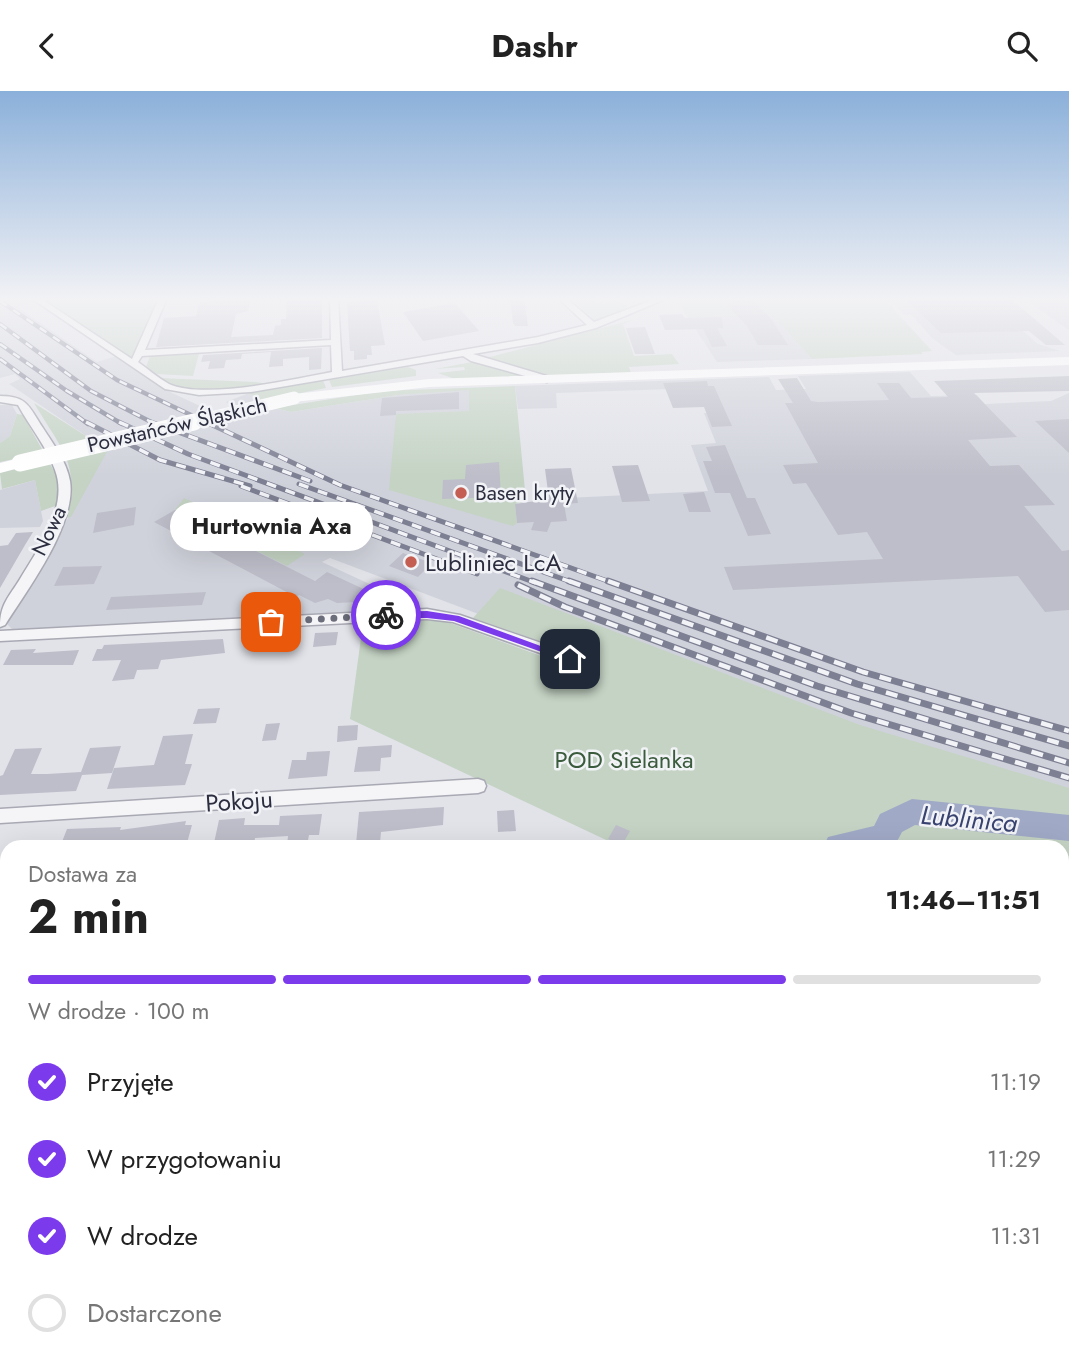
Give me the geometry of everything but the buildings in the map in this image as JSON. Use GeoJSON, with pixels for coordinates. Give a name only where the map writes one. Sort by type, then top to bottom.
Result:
{"type":"FeatureCollection","features":[{"type":"Feature","properties":{"kind":"main road","name":"Powstańców Śląskich"},"geometry":{"type":"LineString","coordinates":[[0,468],[294,398],[365,388],[429,383],[1069,361]]}},
{"type":"Feature","properties":{"kind":"street"},"geometry":{"type":"LineString","coordinates":[[123,358],[168,387],[190,392],[241,390],[439,358]]}},
{"type":"Feature","properties":{"kind":"street"},"geometry":{"type":"LineString","coordinates":[[131,363],[137,358]]}},
{"type":"Feature","properties":{"kind":"street"},"geometry":{"type":"LineString","coordinates":[[336,358],[337,375]]}},
{"type":"Feature","properties":{"kind":"street"},"geometry":{"type":"LineString","coordinates":[[472,358],[547,379]]}},
{"type":"Feature","properties":{"kind":"street"},"geometry":{"type":"LineString","coordinates":[[424,360],[429,383]]}},
{"type":"Feature","properties":{"kind":"street","name":"Nowa"},"geometry":{"type":"LineString","coordinates":[[0,399],[20,401],[62,473],[66,495],[59,517],[0,622]]}},
{"type":"Feature","properties":{"kind":"street"},"geometry":{"type":"LineString","coordinates":[[0,636],[427,614],[464,621],[570,659]]}},
{"type":"Feature","properties":{"kind":"street","name":"Pokoju"},"geometry":{"type":"LineString","coordinates":[[0,816],[478,786]]}},
{"type":"Feature","properties":{"kind":"shaded area"},"geometry":{"type":"Polygon","coordinates":[[[0,358],[90,358],[97,362],[118,358],[168,391],[232,421],[244,415],[226,402],[249,393],[269,407],[291,412],[398,395],[469,389],[469,411],[517,523],[515,504],[547,502],[547,499],[708,491],[691,445],[716,443],[704,413],[710,413],[699,388],[556,393],[557,408],[518,409],[515,386],[769,377],[776,390],[806,389],[798,376],[910,372],[931,396],[977,395],[985,404],[1051,401],[1069,393],[1069,792],[497,621],[330,558],[322,562],[389,593],[389,612],[14,631],[7,624],[107,450],[9,384],[20,379],[15,374],[0,378],[0,358]]]}},
{"type":"Feature","properties":{"kind":"shaded area"},"geometry":{"type":"Polygon","coordinates":[[[714,358],[812,359],[717,362],[714,358]]]}},
{"type":"Feature","properties":{"kind":"shaded area"},"geometry":{"type":"Polygon","coordinates":[[[0,405],[12,405],[17,414],[10,436],[0,443],[0,405]]]}},
{"type":"Feature","properties":{"kind":"shaded area"},"geometry":{"type":"Polygon","coordinates":[[[35,480],[43,521],[40,527],[0,528],[0,490],[35,480]]]}},
{"type":"Feature","properties":{"kind":"green space"},"geometry":{"type":"Polygon","coordinates":[[[149,358],[198,358],[193,376],[157,374],[146,367],[149,358]]]}},
{"type":"Feature","properties":{"kind":"green space"},"geometry":{"type":"Polygon","coordinates":[[[674,358],[679,364],[629,367],[631,373],[553,376],[482,359],[674,358]]]}},
{"type":"Feature","properties":{"kind":"green space"},"geometry":{"type":"Polygon","coordinates":[[[472,362],[521,377],[455,379],[438,373],[465,370],[464,367],[435,369],[472,362]]]}},
{"type":"Feature","properties":{"kind":"green space"},"geometry":{"type":"Polygon","coordinates":[[[408,367],[416,370],[416,376],[332,387],[329,380],[408,367]]]}},
{"type":"Feature","properties":{"kind":"green space"},"geometry":{"type":"Polygon","coordinates":[[[159,378],[256,382],[267,384],[198,390],[159,378]]]}},
{"type":"Feature","properties":{"kind":"green space"},"geometry":{"type":"Polygon","coordinates":[[[323,380],[326,388],[260,401],[249,393],[323,380]]]}},
{"type":"Feature","properties":{"kind":"green space"},"geometry":{"type":"Polygon","coordinates":[[[515,386],[526,501],[515,504],[517,523],[513,526],[389,490],[396,414],[469,411],[469,390],[398,395],[291,412],[274,408],[382,391],[515,386]]]}},
{"type":"Feature","properties":{"kind":"green space"},"geometry":{"type":"Polygon","coordinates":[[[34,403],[108,450],[71,517],[63,519],[71,485],[66,458],[34,403]]]}},
{"type":"Feature","properties":{"kind":"green space"},"geometry":{"type":"Polygon","coordinates":[[[17,414],[23,415],[59,480],[58,505],[41,511],[35,480],[2,489],[0,473],[32,465],[28,456],[0,462],[0,443],[10,436],[17,414]]]}},
{"type":"Feature","properties":{"kind":"green space"},"geometry":{"type":"Polygon","coordinates":[[[184,498],[305,554],[287,566],[175,510],[184,498]]]}},
{"type":"Feature","properties":{"kind":"green space","name":"POD Sielanka"},"geometry":{"type":"Polygon","coordinates":[[[500,588],[860,725],[1069,788],[1069,840],[606,840],[350,719],[363,623],[442,620],[577,669],[583,660],[577,654],[473,618],[500,588]]]}},
{"type":"Feature","properties":{"kind":"waterway","name":"Lublinica"},"geometry":{"type":"LineString","coordinates":[[870,840],[884,837],[891,823],[912,812],[1069,828]]}},
{"type":"Feature","properties":{"kind":"railway"},"geometry":{"type":"LineString","coordinates":[[19,358],[67,391],[122,424]]}},
{"type":"Feature","properties":{"kind":"railway"},"geometry":{"type":"LineString","coordinates":[[46,358],[91,391],[151,422]]}},
{"type":"Feature","properties":{"kind":"railway"},"geometry":{"type":"LineString","coordinates":[[84,358],[117,380],[210,424]]}},
{"type":"Feature","properties":{"kind":"railway"},"geometry":{"type":"LineString","coordinates":[[0,359],[88,424]]}},
{"type":"Feature","properties":{"kind":"railway"},"geometry":{"type":"LineString","coordinates":[[86,422],[160,460],[250,486]]}},
{"type":"Feature","properties":{"kind":"railway"},"geometry":{"type":"LineString","coordinates":[[119,422],[188,454],[536,583]]}},
{"type":"Feature","properties":{"kind":"railway"},"geometry":{"type":"LineString","coordinates":[[151,422],[310,481]]}},
{"type":"Feature","properties":{"kind":"railway"},"geometry":{"type":"LineString","coordinates":[[151,422],[155,424]]}},
{"type":"Feature","properties":{"kind":"railway"},"geometry":{"type":"LineString","coordinates":[[206,422],[340,485],[613,583]]}},
{"type":"Feature","properties":{"kind":"railway"},"geometry":{"type":"LineString","coordinates":[[299,484],[574,583]]}},
{"type":"Feature","properties":{"kind":"railway"},"geometry":{"type":"LineString","coordinates":[[241,486],[477,574]]}},
{"type":"Feature","properties":{"kind":"railway"},"geometry":{"type":"LineString","coordinates":[[532,581],[817,686],[1069,763]]}},
{"type":"Feature","properties":{"kind":"railway"},"geometry":{"type":"LineString","coordinates":[[569,581],[857,684],[1069,746]]}},
{"type":"Feature","properties":{"kind":"railway"},"geometry":{"type":"LineString","coordinates":[[608,581],[863,672],[1069,731]]}},
{"type":"Feature","properties":{"kind":"railway"},"geometry":{"type":"LineString","coordinates":[[518,585],[565,607],[851,713],[1069,778]]}},
{"type":"Feature","properties":{"kind":"way so far"},"geometry":{"type":"LineString","coordinates":[[271,622],[386,615]]}},
{"type":"Feature","properties":{"kind":"place","name":"Basen kryty"},"geometry":{"type":"Point","coordinates":[461,493]}},
{"type":"Feature","properties":{"kind":"place","name":"Lubliniec LcA"},"geometry":{"type":"Point","coordinates":[411,562]}},
{"type":"Feature","properties":{"kind":"place","name":"Hurtownia Axa"},"geometry":{"type":"Point","coordinates":[271,622]}},
{"type":"Feature","properties":{"kind":"route"},"geometry":{"type":"LineString","coordinates":[[386,615],[427,614],[455,618],[570,659]]}}]}
